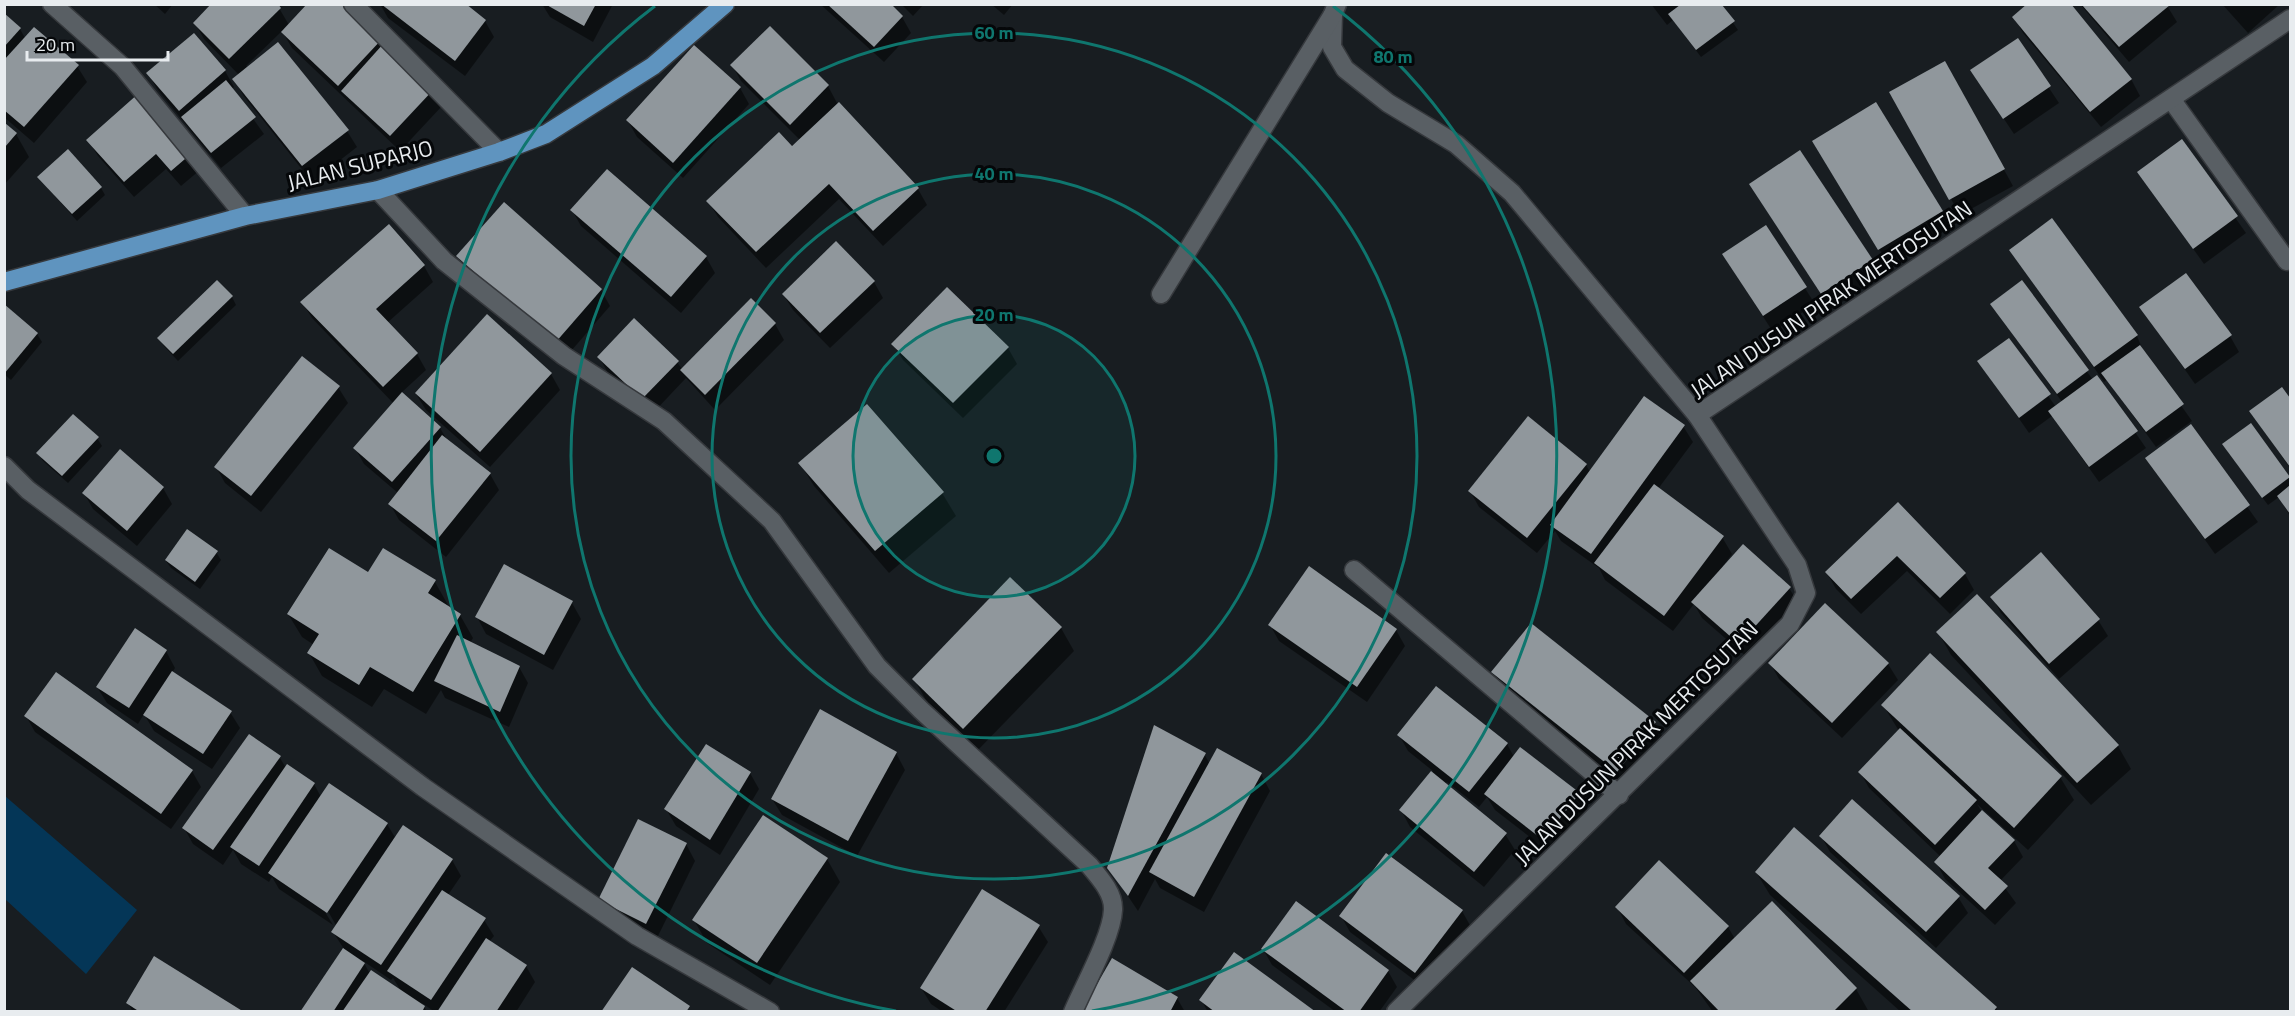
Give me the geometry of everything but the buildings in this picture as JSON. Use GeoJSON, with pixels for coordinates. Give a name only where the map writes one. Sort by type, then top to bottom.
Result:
{"type":"FeatureCollection","features":[{"type":"Feature","properties":{"kind":"main road","name":"JALAN SUPARJO"},"geometry":{"type":"LineString","coordinates":[[4,282],[245,216],[378,190],[499,152],[546,134],[653,66],[725,4]]}},
{"type":"Feature","properties":{"kind":"street"},"geometry":{"type":"LineString","coordinates":[[52,4],[123,67],[245,216]]}},
{"type":"Feature","properties":{"kind":"street"},"geometry":{"type":"LineString","coordinates":[[353,4],[499,152]]}},
{"type":"Feature","properties":{"kind":"street"},"geometry":{"type":"LineString","coordinates":[[1161,294],[1335,9]]}},
{"type":"Feature","properties":{"kind":"street"},"geometry":{"type":"LineString","coordinates":[[1335,9],[1332,47],[1345,69],[1388,103],[1456,144],[1512,193],[1697,415]]}},
{"type":"Feature","properties":{"kind":"street","name":"JALAN DUSUN PIRAK MERTOSUTAN"},"geometry":{"type":"LineString","coordinates":[[1396,1011],[1790,624],[1806,593],[1797,565],[1697,415],[2290,20]]}},
{"type":"Feature","properties":{"kind":"street"},"geometry":{"type":"LineString","coordinates":[[2171,99],[2288,261]]}},
{"type":"Feature","properties":{"kind":"street"},"geometry":{"type":"LineString","coordinates":[[378,190],[444,261],[564,356],[664,421],[772,521],[877,666],[921,710],[1089,865],[1107,888],[1113,909],[1108,929],[1074,1011]]}},
{"type":"Feature","properties":{"kind":"street"},"geometry":{"type":"LineString","coordinates":[[4,466],[28,490],[423,787],[637,936],[770,1011]]}},
{"type":"Feature","properties":{"kind":"street"},"geometry":{"type":"LineString","coordinates":[[1354,570],[1618,795]]}},
{"type":"Feature","properties":{"kind":"shaded area"},"geometry":{"type":"Polygon","coordinates":[[[5,796],[137,910],[86,974],[5,899],[5,796]]]}}]}
